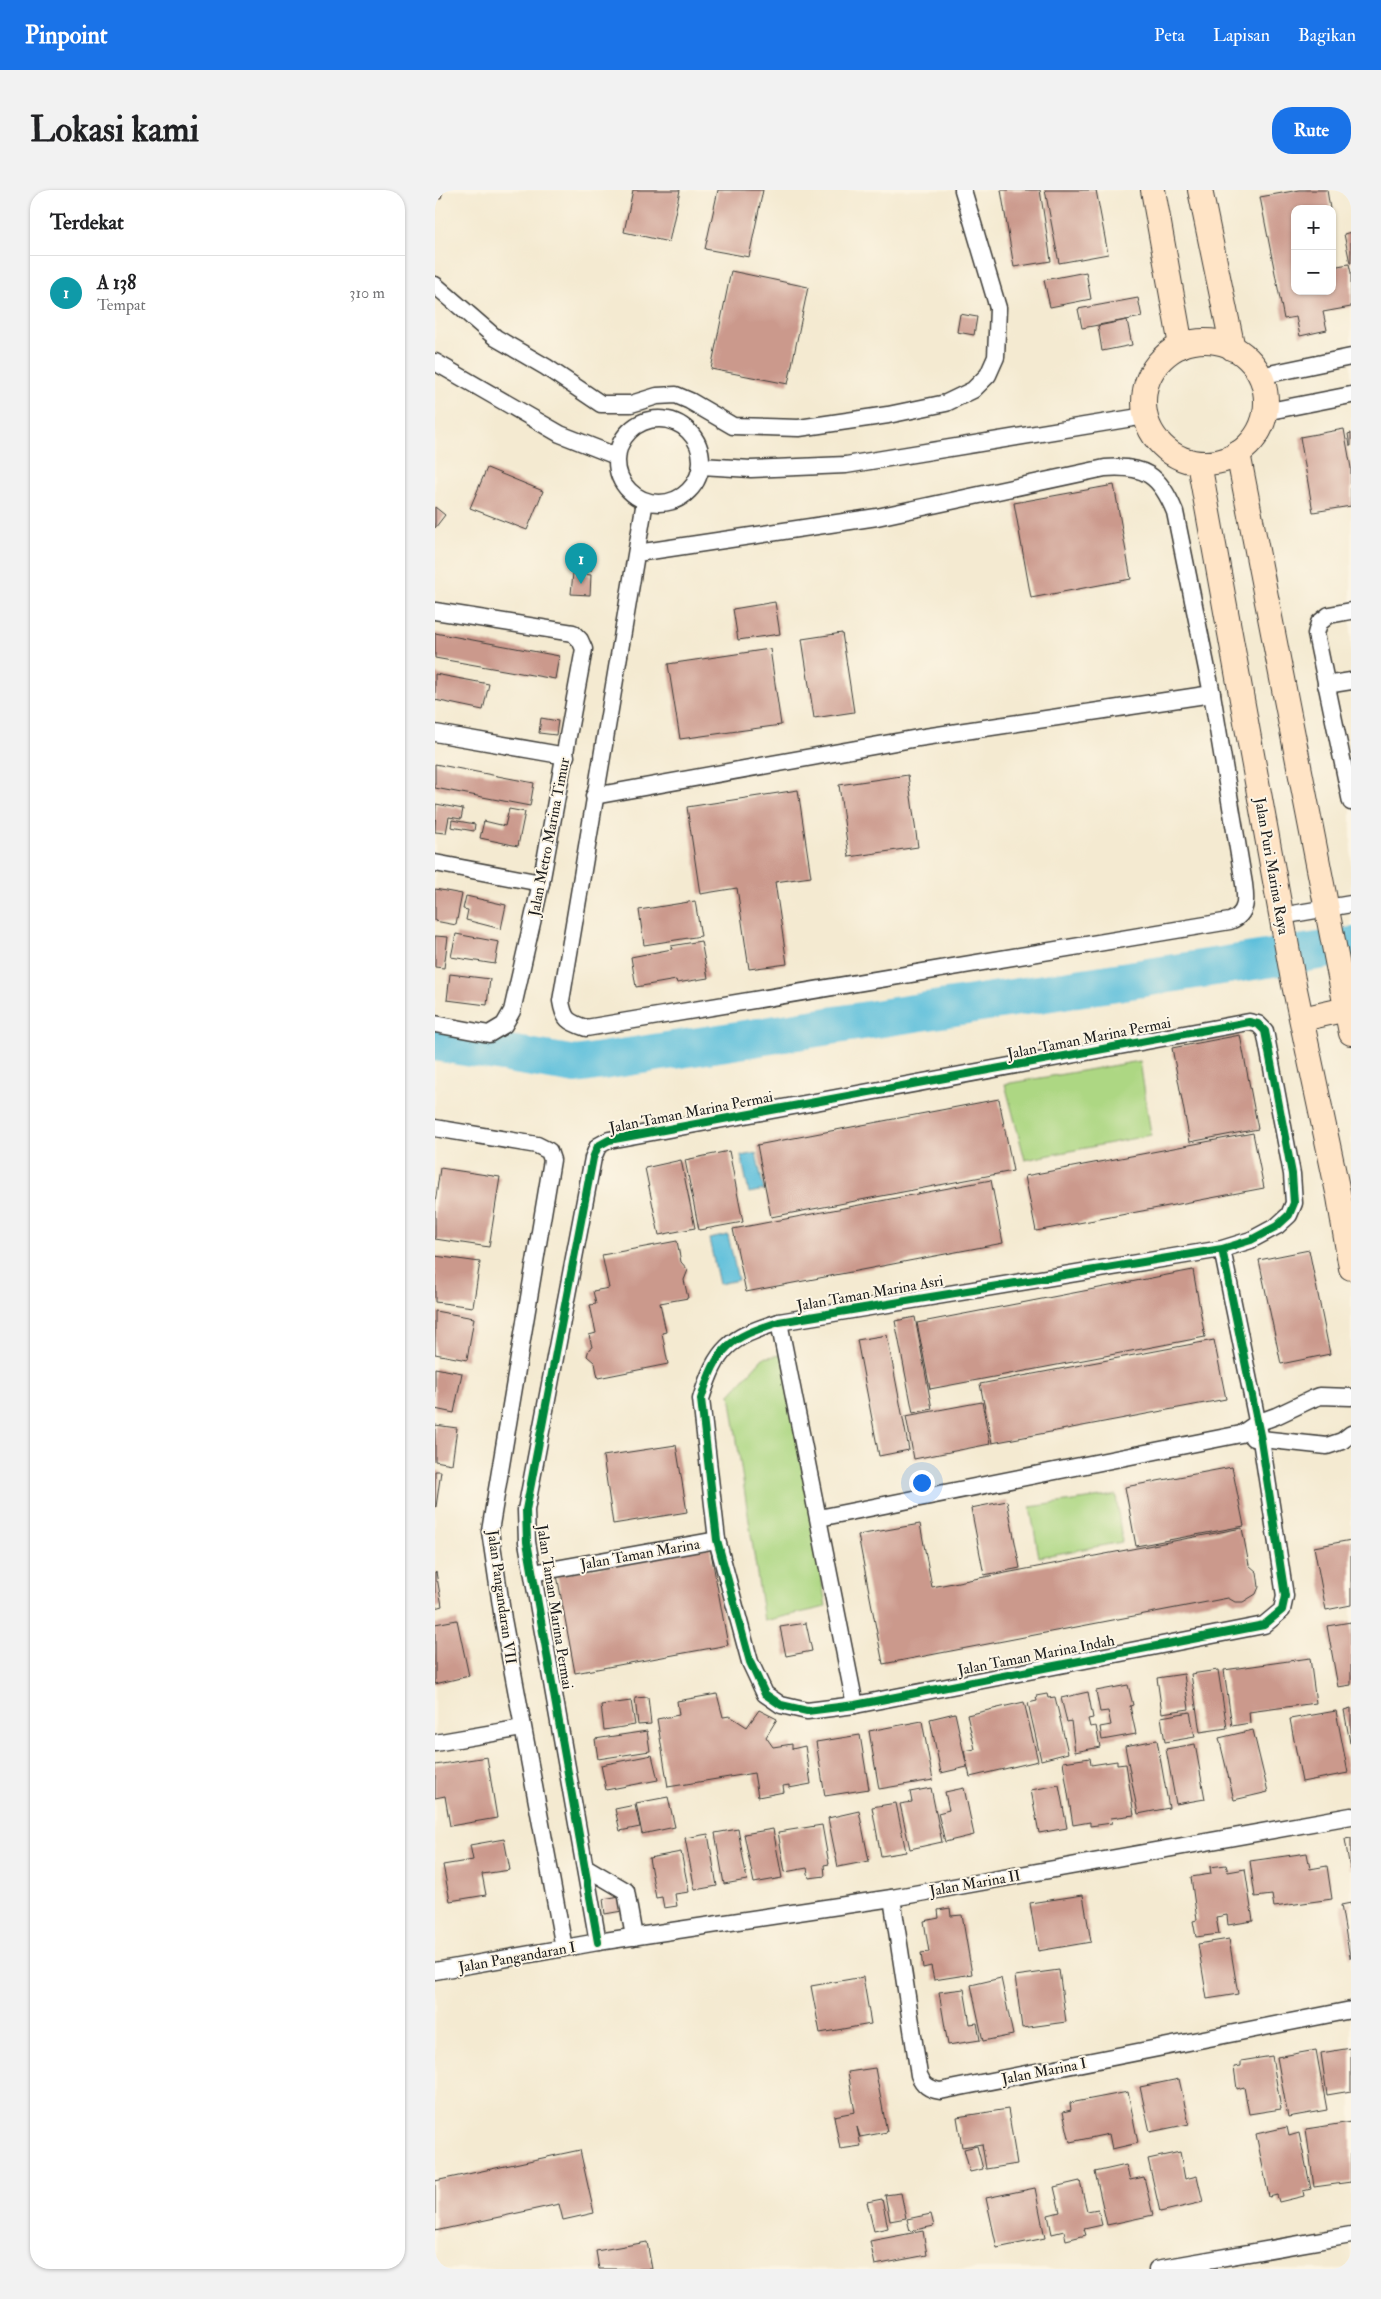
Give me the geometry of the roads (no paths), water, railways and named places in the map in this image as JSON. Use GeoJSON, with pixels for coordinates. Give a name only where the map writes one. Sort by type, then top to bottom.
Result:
{"type":"FeatureCollection","features":[{"type":"Feature","properties":{"kind":"street"},"geometry":{"type":"LineString","coordinates":[[435,284],[496,338],[546,367],[601,404],[631,404],[657,396],[676,395],[733,426],[799,428],[889,415],[946,403],[973,390],[988,375],[996,357],[999,329],[998,308],[963,190]]}},
{"type":"Feature","properties":{"kind":"street"},"geometry":{"type":"LineString","coordinates":[[1153,190],[1181,346]]}},
{"type":"Feature","properties":{"kind":"street"},"geometry":{"type":"LineString","coordinates":[[1200,190],[1233,348]]}},
{"type":"Feature","properties":{"kind":"street"},"geometry":{"type":"LineString","coordinates":[[1199,342],[1217,343],[1233,348],[1249,360],[1260,376],[1266,394],[1265,412],[1255,436],[1238,453],[1219,461],[1199,463],[1181,458],[1165,448],[1153,434],[1145,416],[1144,395],[1150,375],[1163,358],[1181,346],[1199,342]]}},
{"type":"Feature","properties":{"kind":"street"},"geometry":{"type":"LineString","coordinates":[[1260,376],[1351,358]]}},
{"type":"Feature","properties":{"kind":"street"},"geometry":{"type":"LineString","coordinates":[[435,362],[560,434],[616,456]]}},
{"type":"Feature","properties":{"kind":"street"},"geometry":{"type":"LineString","coordinates":[[1265,412],[1351,394]]}},
{"type":"Feature","properties":{"kind":"street"},"geometry":{"type":"LineString","coordinates":[[701,466],[751,469],[846,465],[1145,416]]}},
{"type":"Feature","properties":{"kind":"street"},"geometry":{"type":"LineString","coordinates":[[653,418],[672,421],[689,431],[699,447],[701,466],[698,477],[691,488],[682,496],[671,502],[658,504],[645,501],[629,492],[618,475],[616,456],[622,438],[636,425],[653,418]]}},
{"type":"Feature","properties":{"kind":"street"},"geometry":{"type":"LineString","coordinates":[[1238,453],[1332,936],[1341,973],[1351,1033]]}},
{"type":"Feature","properties":{"kind":"street","name":"Jalan Puri Marina Raya"},"geometry":{"type":"LineString","coordinates":[[1199,463],[1293,980],[1339,1197],[1351,1268]]}},
{"type":"Feature","properties":{"kind":"street"},"geometry":{"type":"LineString","coordinates":[[637,553],[877,518],[1105,468],[1125,466],[1146,472],[1167,490],[1175,512],[1212,694],[1246,900],[1244,910],[1235,919],[585,1028],[572,1023],[563,1016],[561,1001],[645,501]]}},
{"type":"Feature","properties":{"kind":"street"},"geometry":{"type":"LineString","coordinates":[[1351,610],[1329,615],[1319,623],[1316,634],[1351,802]]}},
{"type":"Feature","properties":{"kind":"street","name":"Jalan Metro Marina Timur"},"geometry":{"type":"LineString","coordinates":[[435,611],[573,633],[580,640],[584,649],[566,756],[541,883],[512,1011],[504,1025],[489,1034],[435,1024]]}},
{"type":"Feature","properties":{"kind":"street"},"geometry":{"type":"LineString","coordinates":[[1326,685],[1351,681]]}},
{"type":"Feature","properties":{"kind":"street"},"geometry":{"type":"LineString","coordinates":[[594,796],[918,738],[1212,694]]}},
{"type":"Feature","properties":{"kind":"street"},"geometry":{"type":"LineString","coordinates":[[435,733],[566,756]]}},
{"type":"Feature","properties":{"kind":"street"},"geometry":{"type":"LineString","coordinates":[[435,863],[541,883]]}},
{"type":"Feature","properties":{"kind":"street"},"geometry":{"type":"LineString","coordinates":[[1281,916],[1351,904]]}},
{"type":"Feature","properties":{"kind":"street"},"geometry":{"type":"LineString","coordinates":[[1301,1019],[1347,1008]]}},
{"type":"Feature","properties":{"kind":"street","name":"Jalan Taman Marina Permai"},"geometry":{"type":"LineString","coordinates":[[598,1942],[587,1868],[527,1542],[526,1510],[593,1158],[598,1146],[609,1140],[1249,1022],[1258,1024],[1265,1032],[1292,1174],[1294,1203],[1289,1215],[1277,1226],[1251,1240],[1222,1249]]}},
{"type":"Feature","properties":{"kind":"street","name":"Jalan Pangandaran VII"},"geometry":{"type":"LineString","coordinates":[[435,1128],[537,1145],[549,1151],[552,1160],[490,1531],[503,1619],[564,1948]]}},
{"type":"Feature","properties":{"kind":"street","name":"Jalan Taman Marina Asri"},"geometry":{"type":"LineString","coordinates":[[717,1540],[701,1399],[707,1377],[723,1350],[747,1333],[779,1322],[1222,1249]]}},
{"type":"Feature","properties":{"kind":"street","name":"Jalan Taman Marina Indah"},"geometry":{"type":"LineString","coordinates":[[717,1540],[750,1662],[765,1694],[781,1705],[807,1711],[855,1705],[1264,1625],[1282,1610],[1285,1596],[1261,1440],[1222,1249]]}},
{"type":"Feature","properties":{"kind":"street"},"geometry":{"type":"LineString","coordinates":[[779,1322],[855,1705]]}},
{"type":"Feature","properties":{"kind":"street"},"geometry":{"type":"LineString","coordinates":[[819,1518],[1241,1434],[1257,1423],[1320,1396],[1351,1397]]}},
{"type":"Feature","properties":{"kind":"street"},"geometry":{"type":"LineString","coordinates":[[1241,1434],[1261,1440],[1283,1440],[1327,1446],[1342,1441],[1351,1434]]}},
{"type":"Feature","properties":{"kind":"street","name":"Jalan Taman Marina"},"geometry":{"type":"LineString","coordinates":[[533,1573],[717,1540]]}},
{"type":"Feature","properties":{"kind":"street"},"geometry":{"type":"LineString","coordinates":[[435,1743],[523,1728]]}},
{"type":"Feature","properties":{"kind":"street","name":"Jalan Marina II"},"geometry":{"type":"LineString","coordinates":[[598,1942],[892,1898],[1351,1816]]}},
{"type":"Feature","properties":{"kind":"street"},"geometry":{"type":"LineString","coordinates":[[587,1868],[626,1891],[634,1937]]}},
{"type":"Feature","properties":{"kind":"street","name":"Jalan Marina I"},"geometry":{"type":"LineString","coordinates":[[892,1898],[919,2075],[923,2084],[932,2090],[940,2091],[959,2088],[1351,2010]]}},
{"type":"Feature","properties":{"kind":"street","name":"Jalan Pangandaran I"},"geometry":{"type":"LineString","coordinates":[[435,1971],[598,1942]]}},
{"type":"Feature","properties":{"kind":"street"},"geometry":{"type":"LineString","coordinates":[[1157,2269],[1351,2235]]}},
{"type":"Feature","properties":{"kind":"water"},"geometry":{"type":"Polygon","coordinates":[[[756,1153],[764,1190],[749,1193],[741,1156],[756,1153]]]}},
{"type":"Feature","properties":{"kind":"water"},"geometry":{"type":"Polygon","coordinates":[[[728,1235],[738,1280],[719,1284],[709,1239],[728,1235]]]}},
{"type":"Feature","properties":{"kind":"waterway"},"geometry":{"type":"LineString","coordinates":[[435,1042],[576,1065],[1351,946]]}},
{"type":"Feature","properties":{"kind":"place","name":"A 138"},"geometry":{"type":"Point","coordinates":[581,584]}}]}
